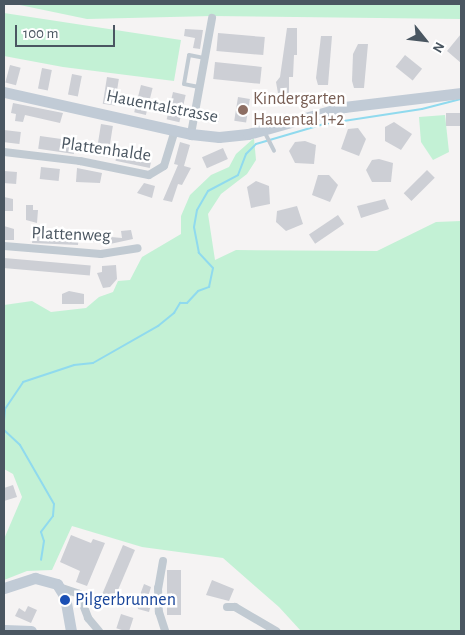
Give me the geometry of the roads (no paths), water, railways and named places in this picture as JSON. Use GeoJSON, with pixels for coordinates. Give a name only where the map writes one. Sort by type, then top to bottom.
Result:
{"type":"FeatureCollection","features":[{"type":"Feature","properties":{"kind":"street"},"geometry":{"type":"LineString","coordinates":[[191,134],[212,18]]}},
{"type":"Feature","properties":{"kind":"street","name":"Hauentalstrasse"},"geometry":{"type":"LineString","coordinates":[[4,92],[191,134],[230,137],[264,130],[344,107],[461,93]]}},
{"type":"Feature","properties":{"kind":"street","name":"Plattenhalde"},"geometry":{"type":"LineString","coordinates":[[4,152],[149,175],[164,166],[176,130]]}},
{"type":"Feature","properties":{"kind":"street","name":"Plattenweg"},"geometry":{"type":"LineString","coordinates":[[4,246],[101,254],[138,248]]}},
{"type":"Feature","properties":{"kind":"street"},"geometry":{"type":"LineString","coordinates":[[163,561],[158,588],[159,612],[165,631]]}},
{"type":"Feature","properties":{"kind":"street"},"geometry":{"type":"LineString","coordinates":[[4,588],[35,578],[52,581],[62,588],[79,594],[88,618],[99,631]]}},
{"type":"Feature","properties":{"kind":"street"},"geometry":{"type":"LineString","coordinates":[[62,588],[72,631]]}},
{"type":"Feature","properties":{"kind":"street"},"geometry":{"type":"LineString","coordinates":[[227,607],[250,615],[276,631]]}},
{"type":"Feature","properties":{"kind":"street"},"geometry":{"type":"LineString","coordinates":[[11,630],[31,631]]}},
{"type":"Feature","properties":{"kind":"lane"},"geometry":{"type":"LineString","coordinates":[[201,87],[184,84],[189,55],[206,58]]}},
{"type":"Feature","properties":{"kind":"lane"},"geometry":{"type":"LineString","coordinates":[[264,130],[274,151]]}},
{"type":"Feature","properties":{"kind":"waterway"},"geometry":{"type":"LineString","coordinates":[[4,421],[5,409],[23,382],[74,365],[93,363],[158,326],[174,313],[180,303],[187,303],[198,291],[209,287],[213,268],[199,253],[194,227],[197,210],[208,191],[238,175],[246,154],[256,144],[324,124],[422,109],[461,99]]}},
{"type":"Feature","properties":{"kind":"waterway"},"geometry":{"type":"LineString","coordinates":[[4,430],[20,445],[54,504],[53,516],[41,532],[44,541],[41,560]]}},
{"type":"Feature","properties":{"kind":"place","name":"Kindergarten Hauental 1+2"},"geometry":{"type":"Point","coordinates":[243,110]}},
{"type":"Feature","properties":{"kind":"place","name":"Pilgerbrunnen"},"geometry":{"type":"Point","coordinates":[65,600]}}]}
